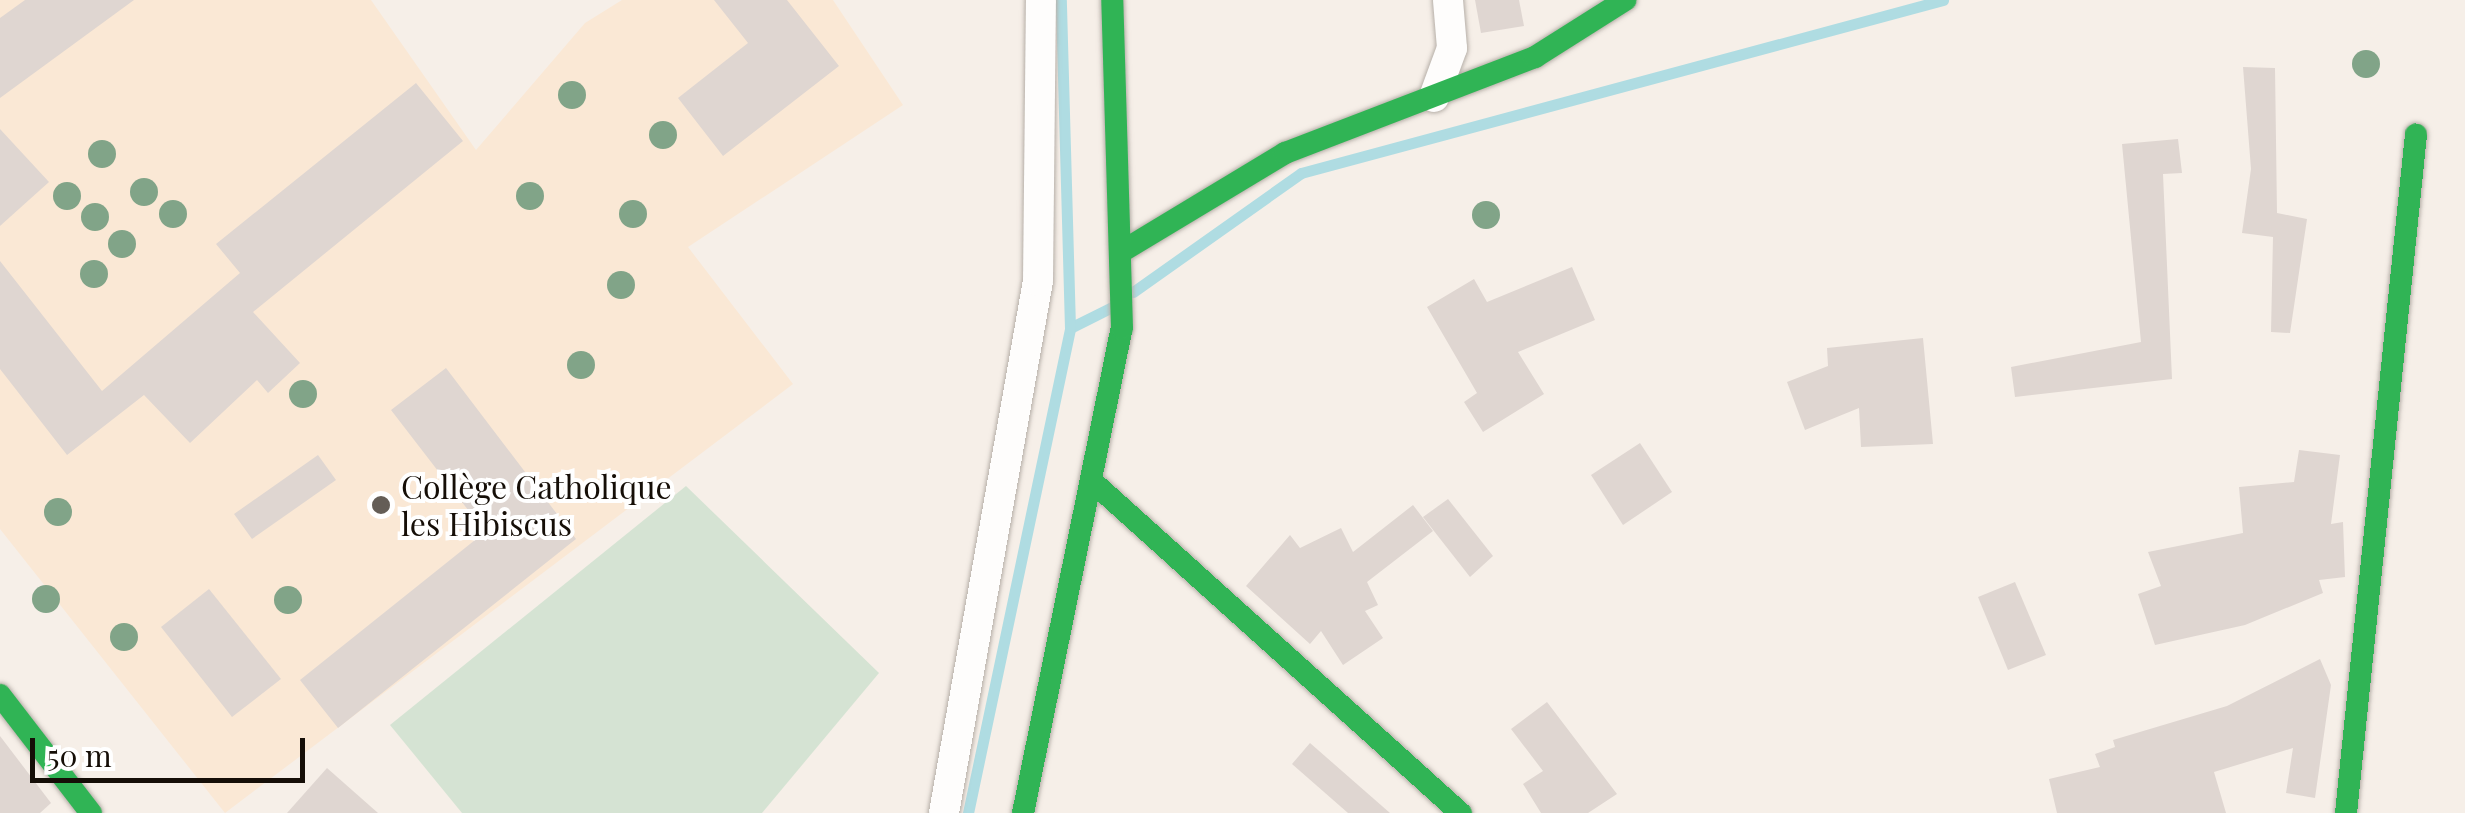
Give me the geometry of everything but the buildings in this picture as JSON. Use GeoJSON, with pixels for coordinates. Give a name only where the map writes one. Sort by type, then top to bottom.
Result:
{"type":"FeatureCollection","features":[{"type":"Feature","properties":{"kind":"street"},"geometry":{"type":"LineString","coordinates":[[944,813],[1038,281],[1041,0]]}},
{"type":"Feature","properties":{"kind":"street"},"geometry":{"type":"LineString","coordinates":[[1023,813],[1094,483],[1122,328],[1126,249],[1112,0]]}},
{"type":"Feature","properties":{"kind":"street"},"geometry":{"type":"LineString","coordinates":[[1434,97],[1452,48],[1448,0]]}},
{"type":"Feature","properties":{"kind":"street"},"geometry":{"type":"LineString","coordinates":[[1126,249],[1285,153],[1535,57],[1625,0]]}},
{"type":"Feature","properties":{"kind":"street"},"geometry":{"type":"LineString","coordinates":[[2346,813],[2416,135]]}},
{"type":"Feature","properties":{"kind":"street"},"geometry":{"type":"LineString","coordinates":[[1094,483],[1462,813]]}},
{"type":"Feature","properties":{"kind":"street"},"geometry":{"type":"LineString","coordinates":[[0,695],[91,813]]}},
{"type":"Feature","properties":{"kind":"shaded area"},"geometry":{"type":"Polygon","coordinates":[[[0,0],[371,0],[476,150],[585,23],[622,0],[833,0],[903,105],[688,247],[793,384],[225,813],[0,529],[0,0]]]}},
{"type":"Feature","properties":{"kind":"green space"},"geometry":{"type":"Polygon","coordinates":[[[686,486],[879,673],[762,813],[462,813],[390,725],[686,486]]]}},
{"type":"Feature","properties":{"kind":"waterway"},"geometry":{"type":"LineString","coordinates":[[968,813],[1070,328],[1061,0]]}},
{"type":"Feature","properties":{"kind":"waterway"},"geometry":{"type":"LineString","coordinates":[[1133,292],[1301,173],[1943,0]]}},
{"type":"Feature","properties":{"kind":"waterway"},"geometry":{"type":"LineString","coordinates":[[1070,328],[1114,306]]}},
{"type":"Feature","properties":{"kind":"traffic: fast"},"geometry":{"type":"LineString","coordinates":[[1023,813],[1122,328],[1112,0]]}},
{"type":"Feature","properties":{"kind":"traffic: fast"},"geometry":{"type":"LineString","coordinates":[[1126,249],[1285,153],[1535,57],[1625,0]]}},
{"type":"Feature","properties":{"kind":"traffic: fast"},"geometry":{"type":"LineString","coordinates":[[2346,813],[2416,135]]}},
{"type":"Feature","properties":{"kind":"traffic: fast"},"geometry":{"type":"LineString","coordinates":[[1094,483],[1461,813]]}},
{"type":"Feature","properties":{"kind":"traffic: fast"},"geometry":{"type":"LineString","coordinates":[[0,695],[91,813]]}},
{"type":"Feature","properties":{"kind":"place","name":"Collège Catholique les Hibiscus"},"geometry":{"type":"Point","coordinates":[381,505]}}]}
